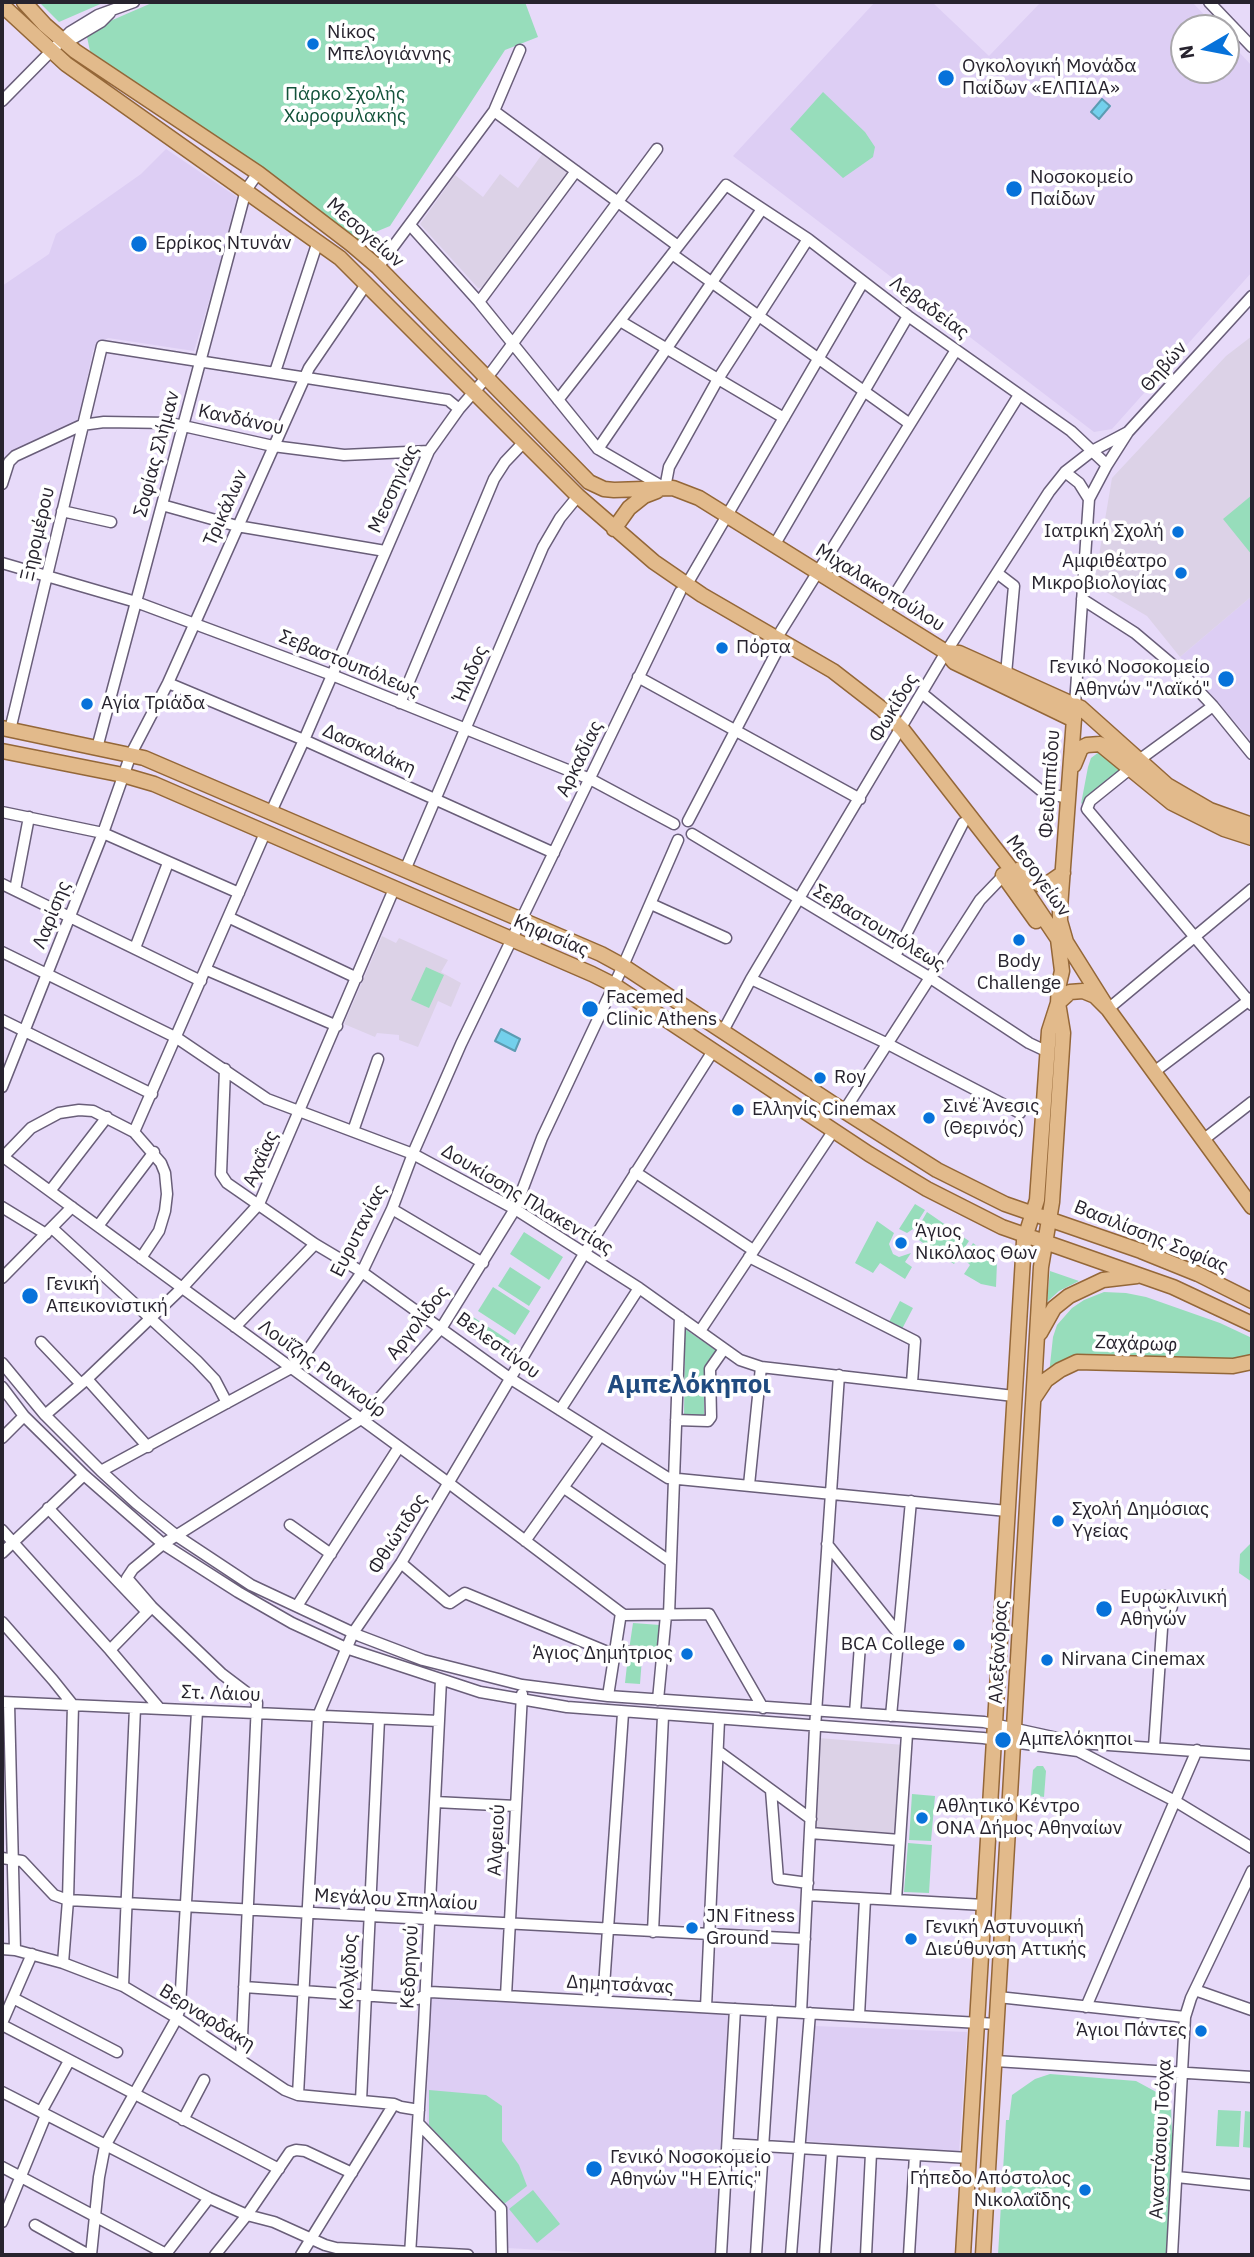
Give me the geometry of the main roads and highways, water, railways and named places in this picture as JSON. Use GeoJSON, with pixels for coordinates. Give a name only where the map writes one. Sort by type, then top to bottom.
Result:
{"type":"FeatureCollection","features":[{"type":"Feature","properties":{"kind":"main road","name":"Μεσογείων"},"geometry":{"type":"LineString","coordinates":[[24,2],[62,41],[258,173],[327,224],[378,267],[581,476],[593,485],[614,490],[665,488]]}},
{"type":"Feature","properties":{"kind":"main road","name":"Μεσογείων"},"geometry":{"type":"LineString","coordinates":[[2,5],[51,52],[318,241],[367,283],[578,496],[641,552],[702,595],[833,671],[882,709],[1026,877],[1033,882],[1045,884],[1063,873]]}},
{"type":"Feature","properties":{"kind":"main road","name":"Μιχαλακοπούλου"},"geometry":{"type":"LineString","coordinates":[[665,488],[699,498],[946,652],[959,653],[1006,674],[1074,712],[1088,714],[1160,794],[1187,812],[1252,838]]}},
{"type":"Feature","properties":{"kind":"main road"},"geometry":{"type":"LineString","coordinates":[[614,529],[636,502],[665,488]]}},
{"type":"Feature","properties":{"kind":"main road","name":"Μεσογείων"},"geometry":{"type":"LineString","coordinates":[[641,552],[836,665],[891,707],[901,730],[963,823],[1045,934],[1059,984]]}},
{"type":"Feature","properties":{"kind":"main road","name":"Μεσογείων"},"geometry":{"type":"LineString","coordinates":[[641,552],[680,592],[828,680],[901,730],[1011,869],[1053,929],[1061,950],[1062,971],[1059,984]]}},
{"type":"Feature","properties":{"kind":"main road"},"geometry":{"type":"LineString","coordinates":[[946,652],[954,662],[1074,712]]}},
{"type":"Feature","properties":{"kind":"main road","name":"Φειδιππίδου"},"geometry":{"type":"LineString","coordinates":[[1066,942],[1060,921],[1074,712]]}},
{"type":"Feature","properties":{"kind":"main road","name":"Κηφισίας"},"geometry":{"type":"LineString","coordinates":[[6,729],[131,754],[271,812],[623,966],[937,1170],[992,1198],[1033,1213]]}},
{"type":"Feature","properties":{"kind":"main road","name":"Μιχαλακοπούλου"},"geometry":{"type":"LineString","coordinates":[[1070,780],[1077,754],[1093,743],[1106,747],[1194,802],[1227,818],[1252,825]]}},
{"type":"Feature","properties":{"kind":"main road","name":"Κηφισίας"},"geometry":{"type":"LineString","coordinates":[[2,751],[123,775],[154,784],[614,985],[927,1189],[1002,1227],[1044,1242]]}},
{"type":"Feature","properties":{"kind":"main road","name":"Μεσογείων"},"geometry":{"type":"LineString","coordinates":[[1066,942],[1108,1009],[1252,1208]]}},
{"type":"Feature","properties":{"kind":"main road"},"geometry":{"type":"LineString","coordinates":[[1049,1219],[1063,1032],[1058,1003],[1059,984]]}},
{"type":"Feature","properties":{"kind":"main road"},"geometry":{"type":"LineString","coordinates":[[1025,1236],[1037,1200],[1049,1031],[1058,1003],[1070,992],[1083,991],[1095,996],[1108,1009]]}},
{"type":"Feature","properties":{"kind":"main road","name":"Βασιλίσσης Σοφίας"},"geometry":{"type":"LineString","coordinates":[[1033,1213],[1181,1267],[1250,1298]]}},
{"type":"Feature","properties":{"kind":"main road","name":"Αλεξάνδρας"},"geometry":{"type":"LineString","coordinates":[[983,2255],[1036,1348],[1044,1242],[1049,1219]]}},
{"type":"Feature","properties":{"kind":"main road","name":"Αλεξάνδρας"},"geometry":{"type":"LineString","coordinates":[[963,2255],[1025,1236]]}},
{"type":"Feature","properties":{"kind":"main road","name":"Βασιλίσσης Σοφίας"},"geometry":{"type":"LineString","coordinates":[[1044,1242],[1142,1275],[1252,1324]]}},
{"type":"Feature","properties":{"kind":"main road"},"geometry":{"type":"LineString","coordinates":[[1036,1348],[1048,1317],[1054,1308],[1069,1296],[1103,1280],[1142,1275]]}},
{"type":"Feature","properties":{"kind":"main road"},"geometry":{"type":"LineString","coordinates":[[1172,1287],[1220,1299],[1250,1298]]}},
{"type":"Feature","properties":{"kind":"main road","name":"Ζαχάρωφ"},"geometry":{"type":"LineString","coordinates":[[1033,1399],[1046,1380],[1077,1362],[1233,1366],[1252,1362]]}},
{"type":"Feature","properties":{"kind":"water"},"geometry":{"type":"Polygon","coordinates":[[[1102,99],[1110,106],[1099,119],[1091,112],[1102,99]]]}},
{"type":"Feature","properties":{"kind":"water"},"geometry":{"type":"Polygon","coordinates":[[[501,1029],[520,1039],[515,1051],[495,1041],[501,1029]]]}},
{"type":"Feature","properties":{"kind":"place","name":"Νίκος Μπελογιάννης"},"geometry":{"type":"Point","coordinates":[313,44]}},
{"type":"Feature","properties":{"kind":"place","name":"Ογκολογική Μονάδα Παίδων «ΕΛΠΙΔΑ»"},"geometry":{"type":"Point","coordinates":[946,78]}},
{"type":"Feature","properties":{"kind":"place","name":"Νοσοκομείο Παίδων"},"geometry":{"type":"Point","coordinates":[1014,189]}},
{"type":"Feature","properties":{"kind":"place","name":"Ερρίκος Ντυνάν"},"geometry":{"type":"Point","coordinates":[139,244]}},
{"type":"Feature","properties":{"kind":"place","name":"Ιατρική Σχολή"},"geometry":{"type":"Point","coordinates":[1178,532]}},
{"type":"Feature","properties":{"kind":"place","name":"Αμφιθέατρο Μικροβιολογίας"},"geometry":{"type":"Point","coordinates":[1181,573]}},
{"type":"Feature","properties":{"kind":"place","name":"Πόρτα"},"geometry":{"type":"Point","coordinates":[722,648]}},
{"type":"Feature","properties":{"kind":"place","name":"Γενικό Νοσοκομείο Αθηνών \"Λαϊκό\""},"geometry":{"type":"Point","coordinates":[1226,679]}},
{"type":"Feature","properties":{"kind":"place","name":"Αγία Τριάδα"},"geometry":{"type":"Point","coordinates":[87,704]}},
{"type":"Feature","properties":{"kind":"place","name":"Body Challenge"},"geometry":{"type":"Point","coordinates":[1019,940]}},
{"type":"Feature","properties":{"kind":"place","name":"Facemed Clinic Athens"},"geometry":{"type":"Point","coordinates":[590,1009]}},
{"type":"Feature","properties":{"kind":"place","name":"Roy"},"geometry":{"type":"Point","coordinates":[820,1078]}},
{"type":"Feature","properties":{"kind":"place","name":"Ελληνίς Cinemax"},"geometry":{"type":"Point","coordinates":[738,1110]}},
{"type":"Feature","properties":{"kind":"place","name":"Σινέ Άνεσις (Θερινός)"},"geometry":{"type":"Point","coordinates":[929,1118]}},
{"type":"Feature","properties":{"kind":"place","name":"Άγιος Νικόλαος Θων"},"geometry":{"type":"Point","coordinates":[901,1243]}},
{"type":"Feature","properties":{"kind":"place","name":"Γενική Απεικονιστική"},"geometry":{"type":"Point","coordinates":[30,1296]}},
{"type":"Feature","properties":{"kind":"place","name":"Σχολή Δημόσιας Υγείας"},"geometry":{"type":"Point","coordinates":[1058,1521]}},
{"type":"Feature","properties":{"kind":"place","name":"Ευρωκλινική Αθηνών"},"geometry":{"type":"Point","coordinates":[1104,1609]}},
{"type":"Feature","properties":{"kind":"place","name":"BCA College"},"geometry":{"type":"Point","coordinates":[959,1645]}},
{"type":"Feature","properties":{"kind":"place","name":"Άγιος Δημήτριος"},"geometry":{"type":"Point","coordinates":[687,1654]}},
{"type":"Feature","properties":{"kind":"place","name":"Nirvana Cinemax"},"geometry":{"type":"Point","coordinates":[1047,1660]}},
{"type":"Feature","properties":{"kind":"place","name":"Αμπελόκηποι"},"geometry":{"type":"Point","coordinates":[1003,1740]}},
{"type":"Feature","properties":{"kind":"place","name":"Αθλητικό Κέντρο ΟΝΑ Δήμος Αθηναίων"},"geometry":{"type":"Point","coordinates":[922,1818]}},
{"type":"Feature","properties":{"kind":"place","name":"JN Fitness Ground"},"geometry":{"type":"Point","coordinates":[692,1928]}},
{"type":"Feature","properties":{"kind":"place","name":"Γενική Αστυνομική Διεύθυνση Αττικής"},"geometry":{"type":"Point","coordinates":[911,1939]}},
{"type":"Feature","properties":{"kind":"place","name":"Άγιοι Πάντες"},"geometry":{"type":"Point","coordinates":[1201,2031]}},
{"type":"Feature","properties":{"kind":"place","name":"Γενικό Νοσοκομείο Αθηνών \"Η Ελπίς\""},"geometry":{"type":"Point","coordinates":[594,2169]}},
{"type":"Feature","properties":{"kind":"place","name":"Γήπεδο Απόστολος Νικολαΐδης"},"geometry":{"type":"Point","coordinates":[1085,2190]}},
{"type":"Feature","properties":{"kind":"district","name":"Αμπελόκηποι"},"geometry":{"type":"Point","coordinates":[689,1385]}},
{"type":"Feature","properties":{"kind":"park label","name":"Πάρκο Σχολής Χωροφυλακής"},"geometry":{"type":"Point","coordinates":[345,106]}}]}
